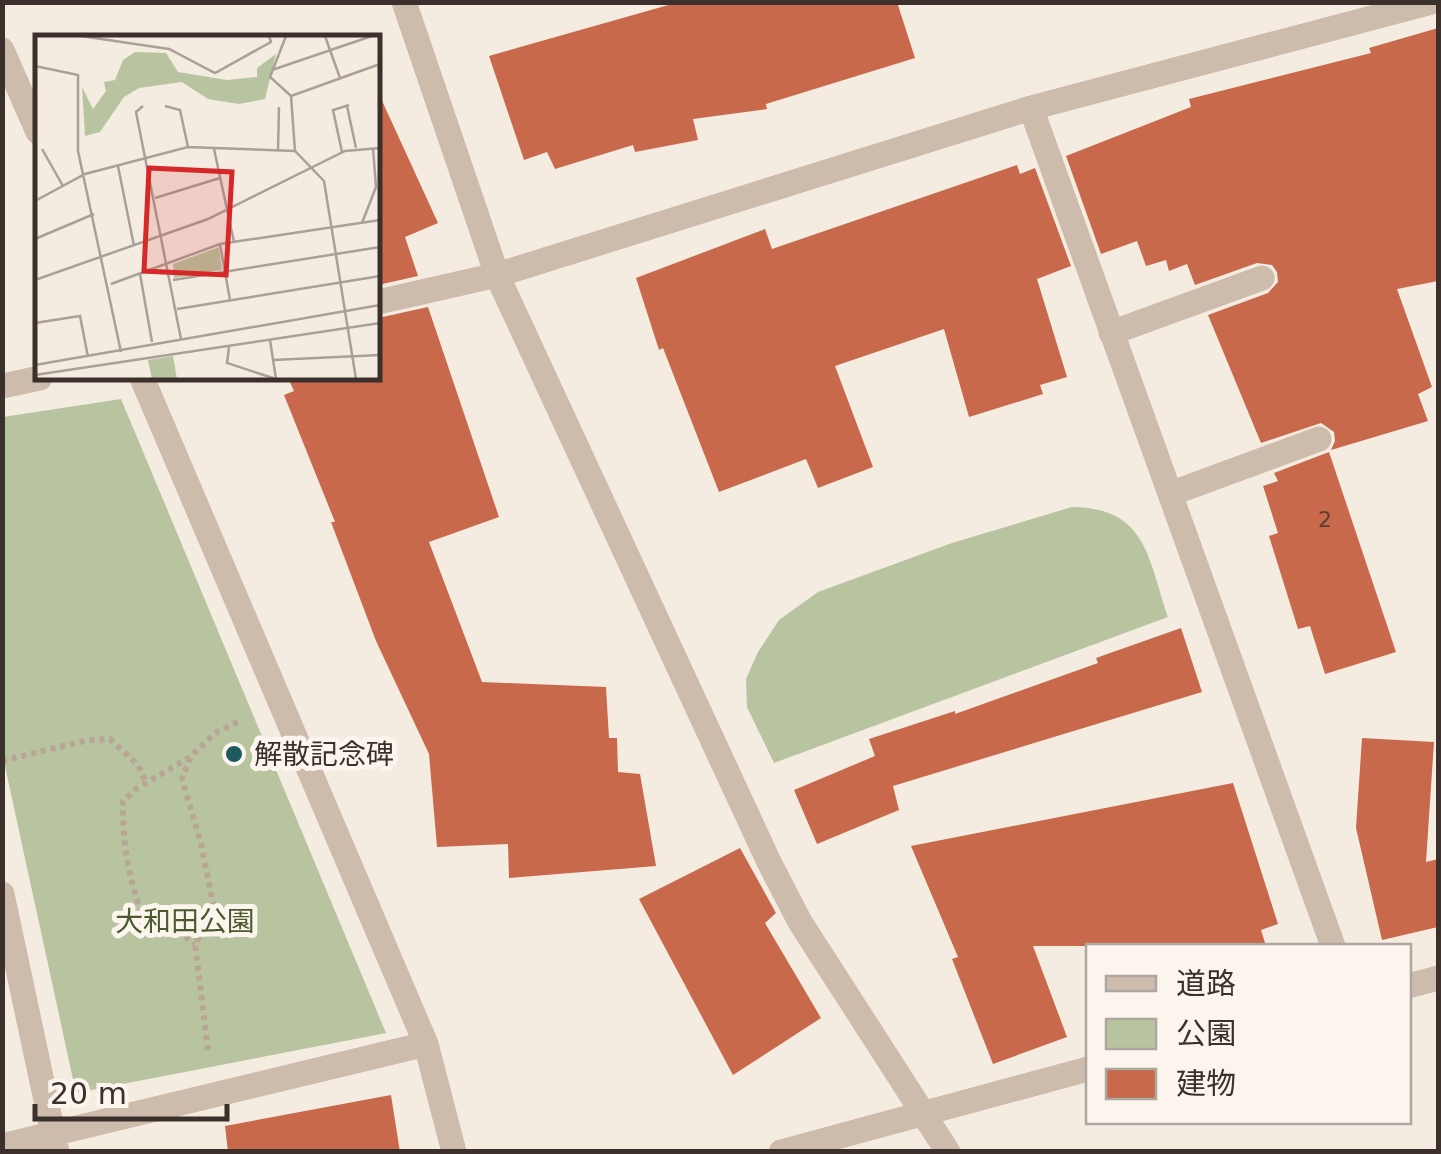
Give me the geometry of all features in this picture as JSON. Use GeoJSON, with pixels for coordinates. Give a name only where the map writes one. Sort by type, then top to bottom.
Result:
{"type":"FeatureCollection","features":[{"type":"Feature","properties":{"kind":"street"},"geometry":{"type":"LineString","coordinates":[[404,2],[497,275],[769,862],[800,922],[948,1152]]}},
{"type":"Feature","properties":{"kind":"street"},"geometry":{"type":"LineString","coordinates":[[380,302],[497,275],[1031,108],[1432,2]]}},
{"type":"Feature","properties":{"kind":"street"},"geometry":{"type":"LineString","coordinates":[[2,50],[35,125]]}},
{"type":"Feature","properties":{"kind":"street"},"geometry":{"type":"LineString","coordinates":[[1031,108],[1331,944]]}},
{"type":"Feature","properties":{"kind":"street"},"geometry":{"type":"LineString","coordinates":[[1111,333],[1262,278]]}},
{"type":"Feature","properties":{"kind":"street"},"geometry":{"type":"LineString","coordinates":[[2,386],[35,379]]}},
{"type":"Feature","properties":{"kind":"street"},"geometry":{"type":"LineString","coordinates":[[143,380],[426,1044],[454,1152]]}},
{"type":"Feature","properties":{"kind":"street"},"geometry":{"type":"LineString","coordinates":[[1170,494],[1319,439]]}},
{"type":"Feature","properties":{"kind":"street"},"geometry":{"type":"LineString","coordinates":[[2,894],[56,1142]]}},
{"type":"Feature","properties":{"kind":"street"},"geometry":{"type":"LineString","coordinates":[[1411,985],[1438,978]]}},
{"type":"Feature","properties":{"kind":"street"},"geometry":{"type":"LineString","coordinates":[[2,1146],[56,1142],[216,1095],[426,1044]]}},
{"type":"Feature","properties":{"kind":"street"},"geometry":{"type":"LineString","coordinates":[[781,1152],[1086,1070]]}},
{"type":"Feature","properties":{"kind":"path"},"geometry":{"type":"LineString","coordinates":[[195,944],[177,930],[147,928],[134,898],[122,832],[123,801],[191,756],[215,733],[282,706]]}},
{"type":"Feature","properties":{"kind":"path"},"geometry":{"type":"LineString","coordinates":[[2,760],[88,740],[110,739],[138,765],[146,783]]}},
{"type":"Feature","properties":{"kind":"path"},"geometry":{"type":"LineString","coordinates":[[191,756],[182,779],[201,843],[215,914],[195,944],[216,1095]]}},
{"type":"Feature","properties":{"kind":"green space","name":"大和田公園"},"geometry":{"type":"Polygon","coordinates":[[[121,399],[386,1033],[76,1093],[3,757],[3,417],[121,399]]]}},
{"type":"Feature","properties":{"kind":"green space"},"geometry":{"type":"Polygon","coordinates":[[[1072,507],[1116,516],[1130,527],[1149,557],[1168,617],[774,763],[747,707],[746,679],[779,620],[818,592],[952,543],[1072,507]]]}},
{"type":"Feature","properties":{"kind":"building"},"geometry":{"type":"Polygon","coordinates":[[[679,2],[897,2],[915,58],[766,104],[767,109],[693,119],[698,140],[635,152],[633,145],[555,169],[547,152],[524,160],[489,56],[679,2]]]}},
{"type":"Feature","properties":{"kind":"building"},"geometry":{"type":"Polygon","coordinates":[[[1438,28],[1438,281],[1397,289],[1432,387],[1418,394],[1428,421],[1331,450],[1334,432],[1321,423],[1261,443],[1208,315],[1268,293],[1278,282],[1277,272],[1272,265],[1257,263],[1195,285],[1187,264],[1169,271],[1166,260],[1146,266],[1137,241],[1101,254],[1066,156],[1191,107],[1189,99],[1371,53],[1369,48],[1438,28]]]}},
{"type":"Feature","properties":{"kind":"building"},"geometry":{"type":"Polygon","coordinates":[[[380,96],[438,223],[405,237],[418,276],[380,285],[380,96]]]}},
{"type":"Feature","properties":{"kind":"building"},"geometry":{"type":"Polygon","coordinates":[[[1017,165],[1020,174],[1035,168],[1071,266],[1037,279],[1067,377],[1040,385],[1043,394],[969,417],[944,329],[835,366],[873,467],[818,488],[806,459],[719,492],[663,348],[659,350],[636,278],[765,229],[772,249],[1017,165]]]}},
{"type":"Feature","properties":{"kind":"building"},"geometry":{"type":"Polygon","coordinates":[[[428,307],[499,517],[429,542],[482,682],[606,687],[609,738],[617,738],[618,772],[640,774],[656,866],[509,878],[508,844],[437,847],[429,754],[376,641],[331,522],[335,522],[284,395],[294,391],[289,380],[380,380],[380,318],[428,307]]]}},
{"type":"Feature","properties":{"kind":"building"},"geometry":{"type":"Polygon","coordinates":[[[1329,452],[1396,652],[1325,674],[1310,626],[1298,629],[1269,536],[1278,533],[1263,486],[1278,481],[1274,473],[1329,452]]]}},
{"type":"Feature","properties":{"kind":"building"},"geometry":{"type":"Polygon","coordinates":[[[1181,628],[1202,692],[893,786],[899,810],[817,844],[794,790],[875,756],[869,739],[955,714],[1098,663],[1096,658],[1181,628]]]}},
{"type":"Feature","properties":{"kind":"building"},"geometry":{"type":"Polygon","coordinates":[[[1362,738],[1434,742],[1426,862],[1438,859],[1438,927],[1382,940],[1356,828],[1362,738]]]}},
{"type":"Feature","properties":{"kind":"building"},"geometry":{"type":"Polygon","coordinates":[[[1233,783],[1278,924],[1261,930],[1265,944],[1033,946],[1067,1037],[993,1064],[952,959],[958,957],[911,846],[1233,783]]]}},
{"type":"Feature","properties":{"kind":"building"},"geometry":{"type":"Polygon","coordinates":[[[740,848],[776,913],[765,923],[821,1018],[733,1075],[639,899],[740,848]]]}},
{"type":"Feature","properties":{"kind":"building"},"geometry":{"type":"Polygon","coordinates":[[[391,1095],[400,1152],[228,1152],[225,1126],[391,1095]]]}},
{"type":"Feature","properties":{"kind":"place","name":"解散記念碑"},"geometry":{"type":"Point","coordinates":[234,754]}}]}
